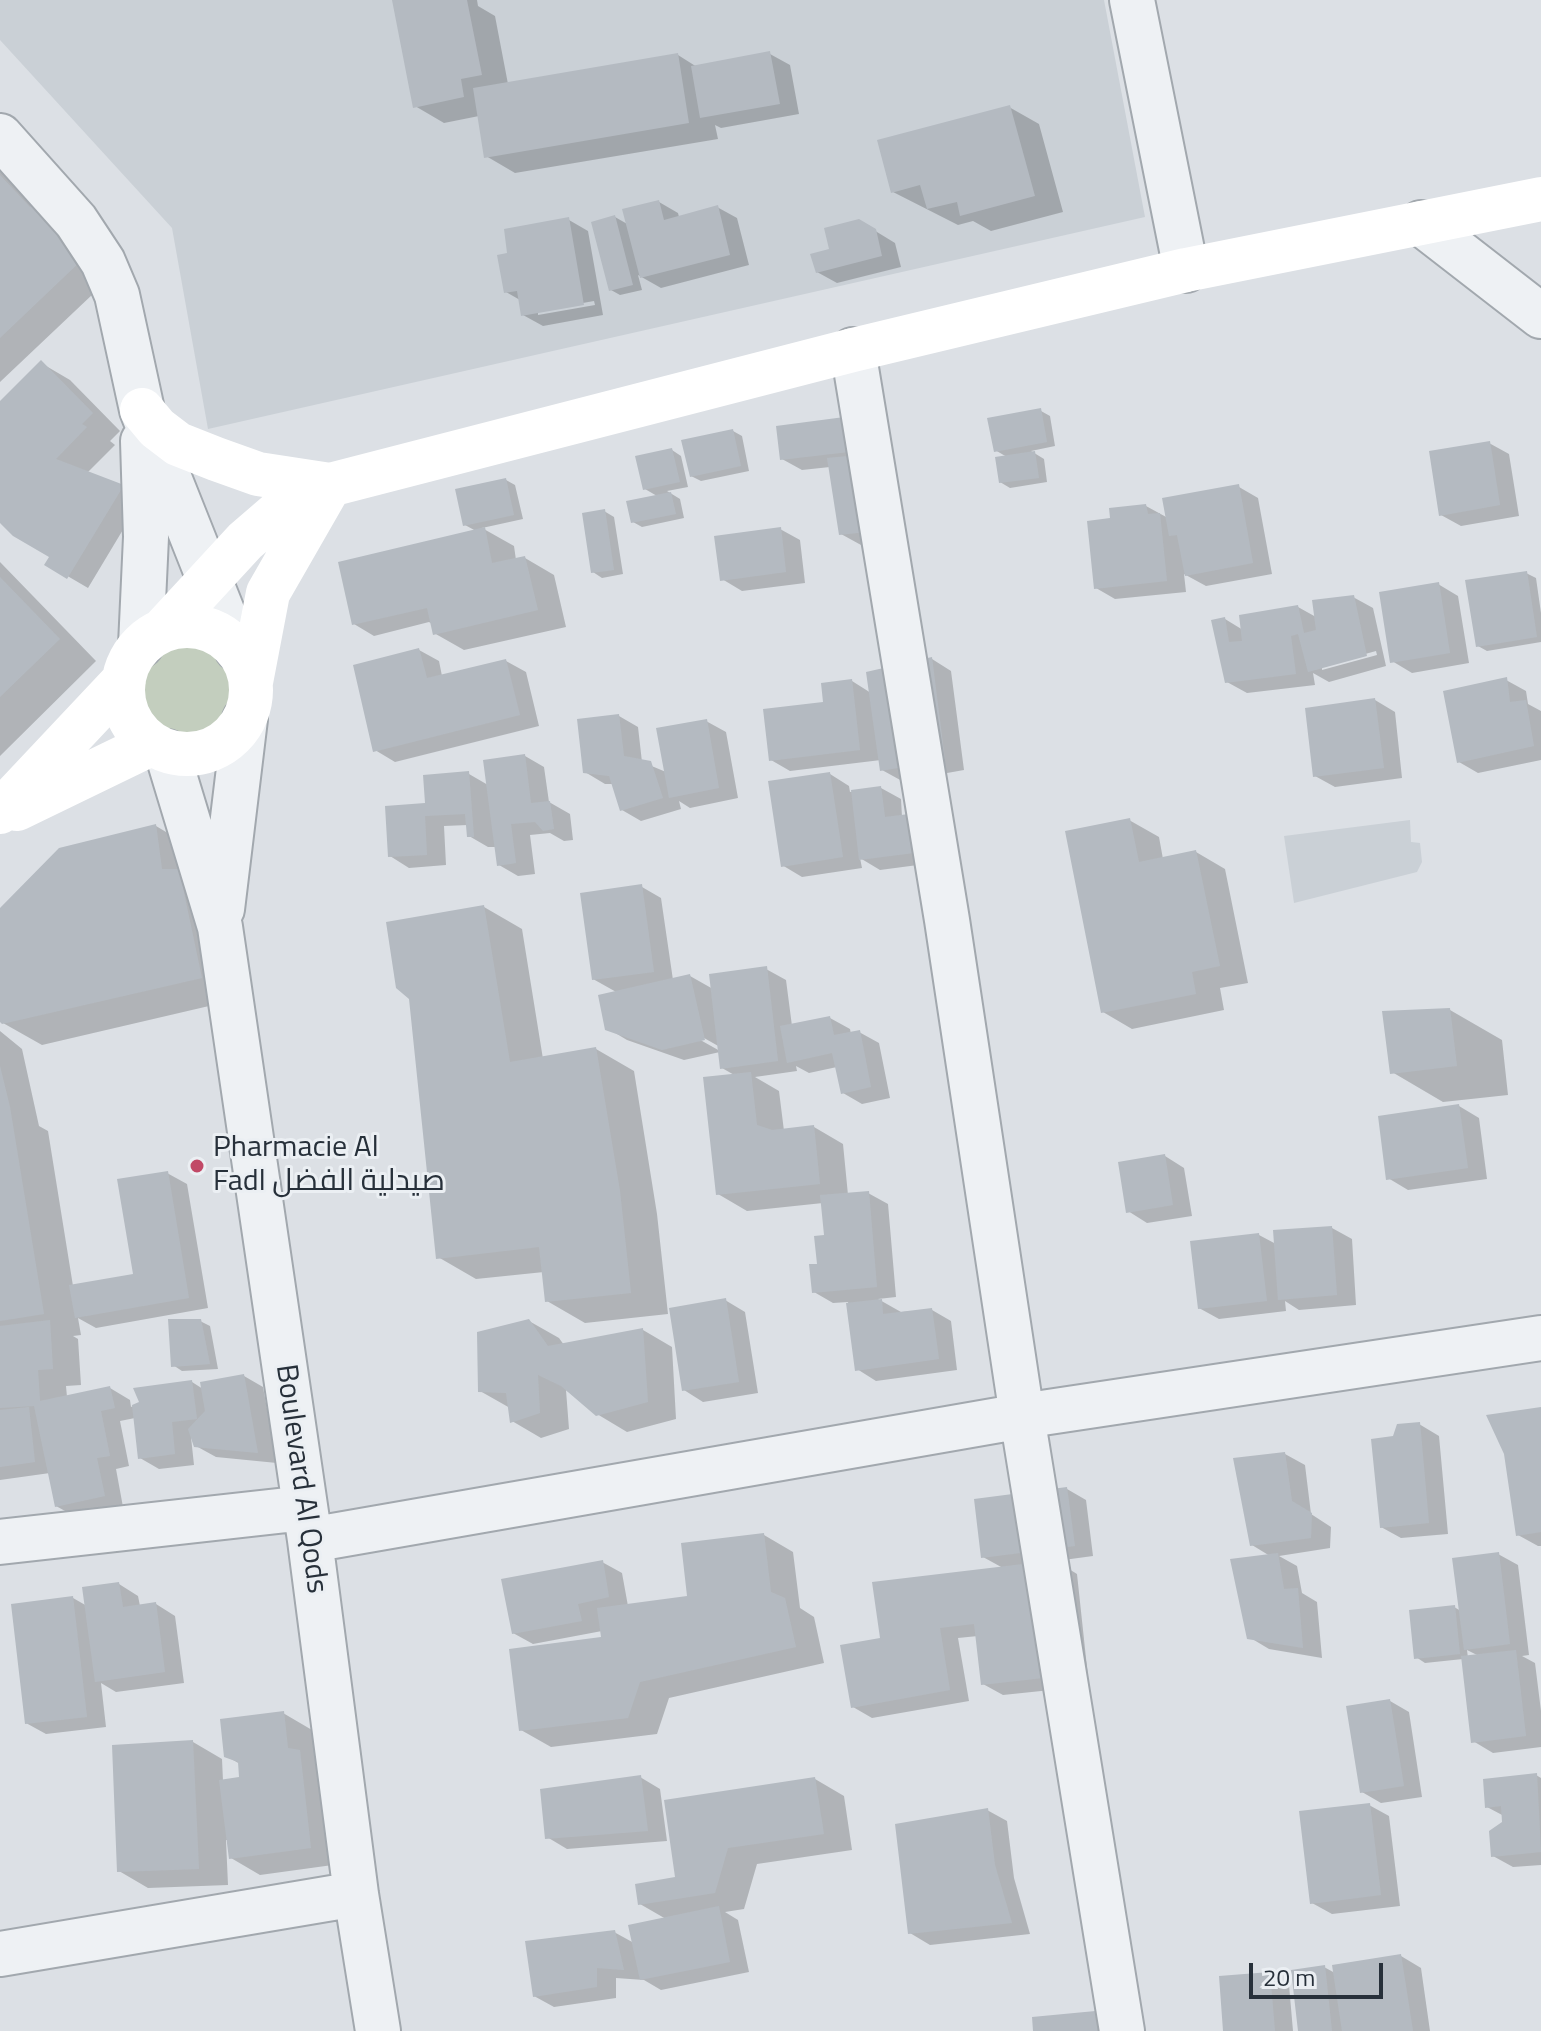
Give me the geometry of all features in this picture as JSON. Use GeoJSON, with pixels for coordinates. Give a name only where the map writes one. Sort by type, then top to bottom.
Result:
{"type":"FeatureCollection","features":[{"type":"Feature","properties":{"kind":"street"},"geometry":{"type":"LineString","coordinates":[[1132,0],[1186,270]]}},
{"type":"Feature","properties":{"kind":"street"},"geometry":{"type":"LineString","coordinates":[[0,136],[76,221],[103,262],[117,295],[142,410],[209,580],[245,683],[220,927]]}},
{"type":"Feature","properties":{"kind":"street"},"geometry":{"type":"LineString","coordinates":[[0,815],[142,652],[245,541],[281,510],[330,485],[853,350],[1186,270],[1541,199]]}},
{"type":"Feature","properties":{"kind":"street"},"geometry":{"type":"LineString","coordinates":[[1421,223],[1541,316]]}},
{"type":"Feature","properties":{"kind":"street"},"geometry":{"type":"LineString","coordinates":[[853,350],[947,920],[1022,1416],[1122,2031]]}},
{"type":"Feature","properties":{"kind":"street"},"geometry":{"type":"LineString","coordinates":[[142,410],[157,428],[178,444],[258,474],[330,485]]}},
{"type":"Feature","properties":{"kind":"street"},"geometry":{"type":"LineString","coordinates":[[142,410],[146,537],[142,652],[123,698],[128,716],[137,731],[159,748],[186,755],[204,753],[235,733],[268,593],[330,485]]}},
{"type":"Feature","properties":{"kind":"street"},"geometry":{"type":"LineString","coordinates":[[142,652],[194,626],[224,637],[245,683]]}},
{"type":"Feature","properties":{"kind":"street"},"geometry":{"type":"LineString","coordinates":[[0,815],[159,748]]}},
{"type":"Feature","properties":{"kind":"street"},"geometry":{"type":"LineString","coordinates":[[159,748],[220,927]]}},
{"type":"Feature","properties":{"kind":"street","name":"Boulevard Al Qods"},"geometry":{"type":"LineString","coordinates":[[220,927],[378,2031]]}},
{"type":"Feature","properties":{"kind":"street"},"geometry":{"type":"LineString","coordinates":[[0,1542],[307,1524],[1541,1338]]}},
{"type":"Feature","properties":{"kind":"street"},"geometry":{"type":"LineString","coordinates":[[0,1954],[356,1894]]}},
{"type":"Feature","properties":{"kind":"shaded area"},"geometry":{"type":"Polygon","coordinates":[[[0,0],[1104,0],[1145,217],[208,429],[172,228],[0,40],[0,0]]]}},
{"type":"Feature","properties":{"kind":"shaded area"},"geometry":{"type":"Polygon","coordinates":[[[1410,820],[1411,842],[1420,843],[1422,862],[1417,872],[1294,903],[1284,836],[1410,820]]]}},
{"type":"Feature","properties":{"kind":"green space"},"geometry":{"type":"Polygon","coordinates":[[[185,644],[203,647],[218,658],[229,673],[232,691],[229,709],[218,724],[203,735],[185,738],[167,735],[152,724],[141,709],[138,691],[141,673],[152,658],[167,647],[185,644]]]}},
{"type":"Feature","properties":{"kind":"building"},"geometry":{"type":"Polygon","coordinates":[[[392,0],[467,0],[482,75],[461,79],[464,97],[413,108],[392,0]]]}},
{"type":"Feature","properties":{"kind":"building"},"geometry":{"type":"Polygon","coordinates":[[[770,51],[780,104],[700,118],[691,66],[770,51]]]}},
{"type":"Feature","properties":{"kind":"building"},"geometry":{"type":"Polygon","coordinates":[[[678,53],[689,123],[484,158],[473,88],[678,53]]]}},
{"type":"Feature","properties":{"kind":"building"},"geometry":{"type":"Polygon","coordinates":[[[1010,105],[1035,196],[960,216],[957,202],[927,209],[920,185],[891,193],[877,140],[1010,105]]]}},
{"type":"Feature","properties":{"kind":"building"},"geometry":{"type":"Polygon","coordinates":[[[0,175],[30,207],[33,204],[84,258],[0,338],[0,175]]]}},
{"type":"Feature","properties":{"kind":"building"},"geometry":{"type":"Polygon","coordinates":[[[659,200],[664,220],[718,205],[730,255],[640,278],[622,209],[659,200]]]}},
{"type":"Feature","properties":{"kind":"building"},"geometry":{"type":"Polygon","coordinates":[[[615,215],[633,285],[609,291],[591,222],[615,215]]]}},
{"type":"Feature","properties":{"kind":"building"},"geometry":{"type":"Polygon","coordinates":[[[569,217],[584,305],[521,316],[517,291],[504,293],[497,255],[507,253],[504,229],[569,217]]]}},
{"type":"Feature","properties":{"kind":"building"},"geometry":{"type":"Polygon","coordinates":[[[859,219],[876,229],[882,256],[816,273],[810,254],[829,249],[824,228],[859,219]]]}},
{"type":"Feature","properties":{"kind":"building"},"geometry":{"type":"Polygon","coordinates":[[[41,360],[93,413],[82,424],[87,427],[56,459],[124,485],[67,579],[44,565],[49,557],[13,536],[0,523],[0,401],[41,360]]]}},
{"type":"Feature","properties":{"kind":"building"},"geometry":{"type":"Polygon","coordinates":[[[1041,408],[1047,442],[994,452],[987,418],[1041,408]]]}},
{"type":"Feature","properties":{"kind":"building"},"geometry":{"type":"Polygon","coordinates":[[[852,416],[857,451],[780,460],[776,426],[852,416]]]}},
{"type":"Feature","properties":{"kind":"building"},"geometry":{"type":"Polygon","coordinates":[[[733,429],[741,466],[690,477],[681,440],[733,429]]]}},
{"type":"Feature","properties":{"kind":"building"},"geometry":{"type":"Polygon","coordinates":[[[1490,441],[1500,505],[1439,516],[1429,451],[1490,441]]]}},
{"type":"Feature","properties":{"kind":"building"},"geometry":{"type":"Polygon","coordinates":[[[672,448],[680,482],[643,490],[635,456],[672,448]]]}},
{"type":"Feature","properties":{"kind":"building"},"geometry":{"type":"Polygon","coordinates":[[[1035,451],[1039,478],[999,483],[995,457],[1035,451]]]}},
{"type":"Feature","properties":{"kind":"building"},"geometry":{"type":"Polygon","coordinates":[[[871,454],[884,530],[839,535],[827,458],[871,454]]]}},
{"type":"Feature","properties":{"kind":"building"},"geometry":{"type":"Polygon","coordinates":[[[506,478],[514,515],[463,526],[455,489],[506,478]]]}},
{"type":"Feature","properties":{"kind":"building"},"geometry":{"type":"Polygon","coordinates":[[[1239,484],[1253,563],[1185,576],[1177,535],[1169,536],[1162,498],[1239,484]]]}},
{"type":"Feature","properties":{"kind":"building"},"geometry":{"type":"Polygon","coordinates":[[[671,492],[676,514],[631,523],[626,501],[671,492]]]}},
{"type":"Feature","properties":{"kind":"building"},"geometry":{"type":"Polygon","coordinates":[[[1146,504],[1148,514],[1160,513],[1167,581],[1094,589],[1087,521],[1110,518],[1109,508],[1146,504]]]}},
{"type":"Feature","properties":{"kind":"building"},"geometry":{"type":"Polygon","coordinates":[[[605,509],[614,570],[591,573],[582,513],[605,509]]]}},
{"type":"Feature","properties":{"kind":"building"},"geometry":{"type":"Polygon","coordinates":[[[485,527],[492,563],[525,556],[538,610],[433,635],[427,608],[352,625],[338,562],[485,527]]]}},
{"type":"Feature","properties":{"kind":"building"},"geometry":{"type":"Polygon","coordinates":[[[781,527],[786,572],[720,581],[714,536],[781,527]]]}},
{"type":"Feature","properties":{"kind":"building"},"geometry":{"type":"Polygon","coordinates":[[[1527,571],[1537,637],[1476,647],[1465,580],[1527,571]]]}},
{"type":"Feature","properties":{"kind":"building"},"geometry":{"type":"Polygon","coordinates":[[[0,577],[60,639],[0,697],[0,577]]]}},
{"type":"Feature","properties":{"kind":"building"},"geometry":{"type":"Polygon","coordinates":[[[1439,582],[1450,653],[1390,663],[1379,592],[1439,582]]]}},
{"type":"Feature","properties":{"kind":"building"},"geometry":{"type":"Polygon","coordinates":[[[1354,595],[1367,656],[1308,672],[1298,634],[1291,636],[1296,674],[1225,683],[1211,620],[1225,617],[1229,642],[1242,641],[1239,615],[1298,605],[1304,633],[1316,630],[1312,600],[1354,595]]]}},
{"type":"Feature","properties":{"kind":"building"},"geometry":{"type":"Polygon","coordinates":[[[419,648],[427,678],[506,659],[520,715],[373,752],[353,665],[419,648]]]}},
{"type":"Feature","properties":{"kind":"building"},"geometry":{"type":"Polygon","coordinates":[[[932,657],[945,760],[880,771],[866,672],[932,657]]]}},
{"type":"Feature","properties":{"kind":"building"},"geometry":{"type":"Polygon","coordinates":[[[1507,677],[1510,702],[1526,700],[1534,746],[1457,763],[1443,691],[1507,677]]]}},
{"type":"Feature","properties":{"kind":"building"},"geometry":{"type":"Polygon","coordinates":[[[852,679],[860,750],[769,761],[763,709],[823,702],[821,683],[852,679]]]}},
{"type":"Feature","properties":{"kind":"building"},"geometry":{"type":"Polygon","coordinates":[[[1375,698],[1384,768],[1313,777],[1305,708],[1375,698]]]}},
{"type":"Feature","properties":{"kind":"building"},"geometry":{"type":"Polygon","coordinates":[[[619,714],[624,756],[651,761],[663,798],[620,811],[609,776],[583,773],[577,719],[619,714]]]}},
{"type":"Feature","properties":{"kind":"building"},"geometry":{"type":"Polygon","coordinates":[[[707,719],[719,788],[669,798],[656,728],[707,719]]]}},
{"type":"Feature","properties":{"kind":"building"},"geometry":{"type":"Polygon","coordinates":[[[525,754],[531,803],[550,801],[554,829],[543,831],[535,822],[511,824],[516,863],[497,866],[483,760],[525,754]]]}},
{"type":"Feature","properties":{"kind":"building"},"geometry":{"type":"Polygon","coordinates":[[[469,771],[474,837],[467,837],[465,814],[425,816],[427,855],[388,857],[385,806],[425,803],[423,775],[469,771]]]}},
{"type":"Feature","properties":{"kind":"building"},"geometry":{"type":"Polygon","coordinates":[[[830,772],[843,857],[781,867],[768,781],[830,772]]]}},
{"type":"Feature","properties":{"kind":"building"},"geometry":{"type":"Polygon","coordinates":[[[881,786],[885,817],[909,814],[914,853],[859,860],[851,790],[881,786]]]}},
{"type":"Feature","properties":{"kind":"building"},"geometry":{"type":"Polygon","coordinates":[[[1130,818],[1139,862],[1196,850],[1220,966],[1192,972],[1196,994],[1101,1013],[1065,831],[1130,818]]]}},
{"type":"Feature","properties":{"kind":"building"},"geometry":{"type":"Polygon","coordinates":[[[156,824],[162,869],[179,869],[202,978],[2,1024],[0,908],[59,848],[156,824]]]}},
{"type":"Feature","properties":{"kind":"building"},"geometry":{"type":"Polygon","coordinates":[[[642,884],[654,972],[592,980],[580,893],[642,884]]]}},
{"type":"Feature","properties":{"kind":"building"},"geometry":{"type":"Polygon","coordinates":[[[484,905],[510,1062],[596,1047],[620,1191],[631,1293],[545,1302],[539,1247],[436,1259],[409,999],[396,988],[386,922],[484,905]]]}},
{"type":"Feature","properties":{"kind":"building"},"geometry":{"type":"Polygon","coordinates":[[[767,966],[778,1061],[720,1069],[709,974],[767,966]]]}},
{"type":"Feature","properties":{"kind":"building"},"geometry":{"type":"Polygon","coordinates":[[[690,974],[705,1040],[662,1050],[605,1030],[598,995],[690,974]]]}},
{"type":"Feature","properties":{"kind":"building"},"geometry":{"type":"Polygon","coordinates":[[[1450,1008],[1457,1066],[1390,1074],[1382,1011],[1450,1008]]]}},
{"type":"Feature","properties":{"kind":"building"},"geometry":{"type":"Polygon","coordinates":[[[830,1016],[834,1035],[860,1030],[871,1087],[841,1094],[832,1053],[787,1063],[780,1026],[830,1016]]]}},
{"type":"Feature","properties":{"kind":"building"},"geometry":{"type":"Polygon","coordinates":[[[0,1066],[10,1107],[44,1314],[0,1321],[0,1066]]]}},
{"type":"Feature","properties":{"kind":"building"},"geometry":{"type":"Polygon","coordinates":[[[751,1072],[757,1125],[772,1130],[814,1125],[820,1184],[716,1195],[703,1077],[751,1072]]]}},
{"type":"Feature","properties":{"kind":"building"},"geometry":{"type":"Polygon","coordinates":[[[1459,1104],[1468,1168],[1386,1180],[1378,1116],[1459,1104]]]}},
{"type":"Feature","properties":{"kind":"building"},"geometry":{"type":"Polygon","coordinates":[[[1165,1154],[1173,1205],[1126,1213],[1118,1162],[1165,1154]]]}},
{"type":"Feature","properties":{"kind":"building"},"geometry":{"type":"Polygon","coordinates":[[[168,1171],[189,1298],[75,1318],[69,1285],[133,1274],[117,1179],[168,1171]]]}},
{"type":"Feature","properties":{"kind":"building"},"geometry":{"type":"Polygon","coordinates":[[[869,1191],[877,1287],[812,1293],[809,1264],[817,1264],[814,1236],[824,1235],[820,1195],[869,1191]]]}},
{"type":"Feature","properties":{"kind":"building"},"geometry":{"type":"Polygon","coordinates":[[[1332,1226],[1337,1295],[1278,1300],[1273,1230],[1332,1226]]]}},
{"type":"Feature","properties":{"kind":"building"},"geometry":{"type":"Polygon","coordinates":[[[1259,1233],[1267,1301],[1198,1309],[1190,1241],[1259,1233]]]}},
{"type":"Feature","properties":{"kind":"building"},"geometry":{"type":"Polygon","coordinates":[[[726,1298],[739,1382],[682,1391],[669,1308],[726,1298]]]}},
{"type":"Feature","properties":{"kind":"building"},"geometry":{"type":"Polygon","coordinates":[[[882,1299],[883,1314],[932,1308],[939,1359],[855,1371],[846,1303],[882,1299]]]}},
{"type":"Feature","properties":{"kind":"building"},"geometry":{"type":"Polygon","coordinates":[[[168,1319],[201,1319],[210,1364],[171,1367],[168,1319]]]}},
{"type":"Feature","properties":{"kind":"building"},"geometry":{"type":"Polygon","coordinates":[[[529,1319],[548,1346],[643,1328],[648,1402],[596,1416],[561,1386],[538,1375],[540,1413],[510,1423],[506,1393],[478,1392],[477,1332],[529,1319]]]}},
{"type":"Feature","properties":{"kind":"building"},"geometry":{"type":"Polygon","coordinates":[[[50,1320],[53,1369],[38,1370],[40,1401],[110,1386],[115,1408],[101,1411],[110,1456],[97,1458],[105,1496],[55,1507],[34,1406],[0,1408],[0,1326],[50,1320]]]}},
{"type":"Feature","properties":{"kind":"building"},"geometry":{"type":"Polygon","coordinates":[[[244,1374],[258,1453],[194,1447],[188,1429],[205,1411],[200,1382],[244,1374]]]}},
{"type":"Feature","properties":{"kind":"building"},"geometry":{"type":"Polygon","coordinates":[[[192,1380],[197,1419],[172,1422],[175,1454],[138,1459],[132,1405],[139,1402],[133,1388],[192,1380]]]}},
{"type":"Feature","properties":{"kind":"building"},"geometry":{"type":"Polygon","coordinates":[[[29,1407],[35,1462],[0,1467],[0,1410],[29,1407]]]}},
{"type":"Feature","properties":{"kind":"building"},"geometry":{"type":"Polygon","coordinates":[[[1541,1407],[1541,1532],[1516,1536],[1504,1454],[1486,1415],[1541,1407]]]}},
{"type":"Feature","properties":{"kind":"building"},"geometry":{"type":"Polygon","coordinates":[[[1420,1422],[1429,1523],[1380,1528],[1371,1439],[1393,1436],[1397,1424],[1420,1422]]]}},
{"type":"Feature","properties":{"kind":"building"},"geometry":{"type":"Polygon","coordinates":[[[1285,1452],[1292,1501],[1312,1513],[1311,1538],[1250,1546],[1233,1458],[1285,1452]]]}},
{"type":"Feature","properties":{"kind":"building"},"geometry":{"type":"Polygon","coordinates":[[[1067,1487],[1075,1546],[981,1558],[974,1499],[1067,1487]]]}},
{"type":"Feature","properties":{"kind":"building"},"geometry":{"type":"Polygon","coordinates":[[[764,1533],[771,1592],[785,1598],[796,1647],[640,1682],[628,1718],[519,1731],[509,1649],[601,1637],[597,1608],[687,1596],[681,1543],[764,1533]]]}},
{"type":"Feature","properties":{"kind":"building"},"geometry":{"type":"Polygon","coordinates":[[[1499,1552],[1510,1644],[1464,1650],[1452,1558],[1499,1552]]]}},
{"type":"Feature","properties":{"kind":"building"},"geometry":{"type":"Polygon","coordinates":[[[1278,1553],[1284,1589],[1298,1588],[1303,1648],[1247,1639],[1230,1559],[1278,1553]]]}},
{"type":"Feature","properties":{"kind":"building"},"geometry":{"type":"Polygon","coordinates":[[[603,1560],[609,1597],[578,1604],[582,1621],[512,1634],[501,1579],[603,1560]]]}},
{"type":"Feature","properties":{"kind":"building"},"geometry":{"type":"Polygon","coordinates":[[[1057,1560],[1070,1675],[981,1685],[974,1624],[940,1628],[950,1690],[851,1708],[840,1645],[880,1638],[872,1582],[1057,1560]]]}},
{"type":"Feature","properties":{"kind":"building"},"geometry":{"type":"Polygon","coordinates":[[[119,1582],[123,1607],[156,1602],[165,1672],[95,1682],[82,1587],[119,1582]]]}},
{"type":"Feature","properties":{"kind":"building"},"geometry":{"type":"Polygon","coordinates":[[[73,1596],[87,1717],[25,1724],[11,1604],[73,1596]]]}},
{"type":"Feature","properties":{"kind":"building"},"geometry":{"type":"Polygon","coordinates":[[[1455,1605],[1460,1654],[1414,1659],[1409,1610],[1455,1605]]]}},
{"type":"Feature","properties":{"kind":"building"},"geometry":{"type":"Polygon","coordinates":[[[1516,1650],[1526,1736],[1471,1743],[1461,1656],[1516,1650]]]}},
{"type":"Feature","properties":{"kind":"building"},"geometry":{"type":"Polygon","coordinates":[[[1390,1699],[1404,1786],[1360,1793],[1346,1706],[1390,1699]]]}},
{"type":"Feature","properties":{"kind":"building"},"geometry":{"type":"Polygon","coordinates":[[[284,1711],[288,1748],[300,1750],[311,1848],[229,1859],[219,1780],[239,1777],[238,1762],[224,1757],[220,1719],[284,1711]]]}},
{"type":"Feature","properties":{"kind":"building"},"geometry":{"type":"Polygon","coordinates":[[[193,1740],[199,1869],[117,1872],[112,1745],[193,1740]]]}},
{"type":"Feature","properties":{"kind":"building"},"geometry":{"type":"Polygon","coordinates":[[[1537,1773],[1541,1852],[1491,1857],[1489,1831],[1502,1822],[1501,1806],[1485,1808],[1483,1779],[1537,1773]]]}},
{"type":"Feature","properties":{"kind":"building"},"geometry":{"type":"Polygon","coordinates":[[[641,1775],[648,1831],[545,1839],[540,1789],[641,1775]]]}},
{"type":"Feature","properties":{"kind":"building"},"geometry":{"type":"Polygon","coordinates":[[[815,1777],[824,1834],[728,1848],[715,1893],[638,1905],[635,1884],[675,1877],[664,1800],[815,1777]]]}},
{"type":"Feature","properties":{"kind":"building"},"geometry":{"type":"Polygon","coordinates":[[[1370,1803],[1381,1895],[1310,1904],[1299,1811],[1370,1803]]]}},
{"type":"Feature","properties":{"kind":"building"},"geometry":{"type":"Polygon","coordinates":[[[988,1808],[995,1865],[1012,1923],[908,1934],[895,1824],[988,1808]]]}},
{"type":"Feature","properties":{"kind":"building"},"geometry":{"type":"Polygon","coordinates":[[[719,1906],[730,1962],[640,1980],[628,1925],[719,1906]]]}},
{"type":"Feature","properties":{"kind":"building"},"geometry":{"type":"Polygon","coordinates":[[[615,1930],[624,1970],[597,1968],[597,1987],[533,1997],[525,1941],[615,1930]]]}},
{"type":"Feature","properties":{"kind":"building"},"geometry":{"type":"Polygon","coordinates":[[[1401,1954],[1413,2031],[1342,2031],[1332,1965],[1401,1954]]]}},
{"type":"Feature","properties":{"kind":"building"},"geometry":{"type":"Polygon","coordinates":[[[1325,1965],[1332,2031],[1298,2031],[1291,1970],[1325,1965]]]}},
{"type":"Feature","properties":{"kind":"building"},"geometry":{"type":"Polygon","coordinates":[[[1270,1972],[1275,2031],[1223,2031],[1219,1976],[1270,1972]]]}},
{"type":"Feature","properties":{"kind":"building"},"geometry":{"type":"Polygon","coordinates":[[[1106,2010],[1108,2031],[1033,2031],[1032,2017],[1106,2010]]]}},
{"type":"Feature","properties":{"kind":"place","name":"Pharmacie Al Fadl صيدلية الفضل"},"geometry":{"type":"Point","coordinates":[197,1166]}}]}
